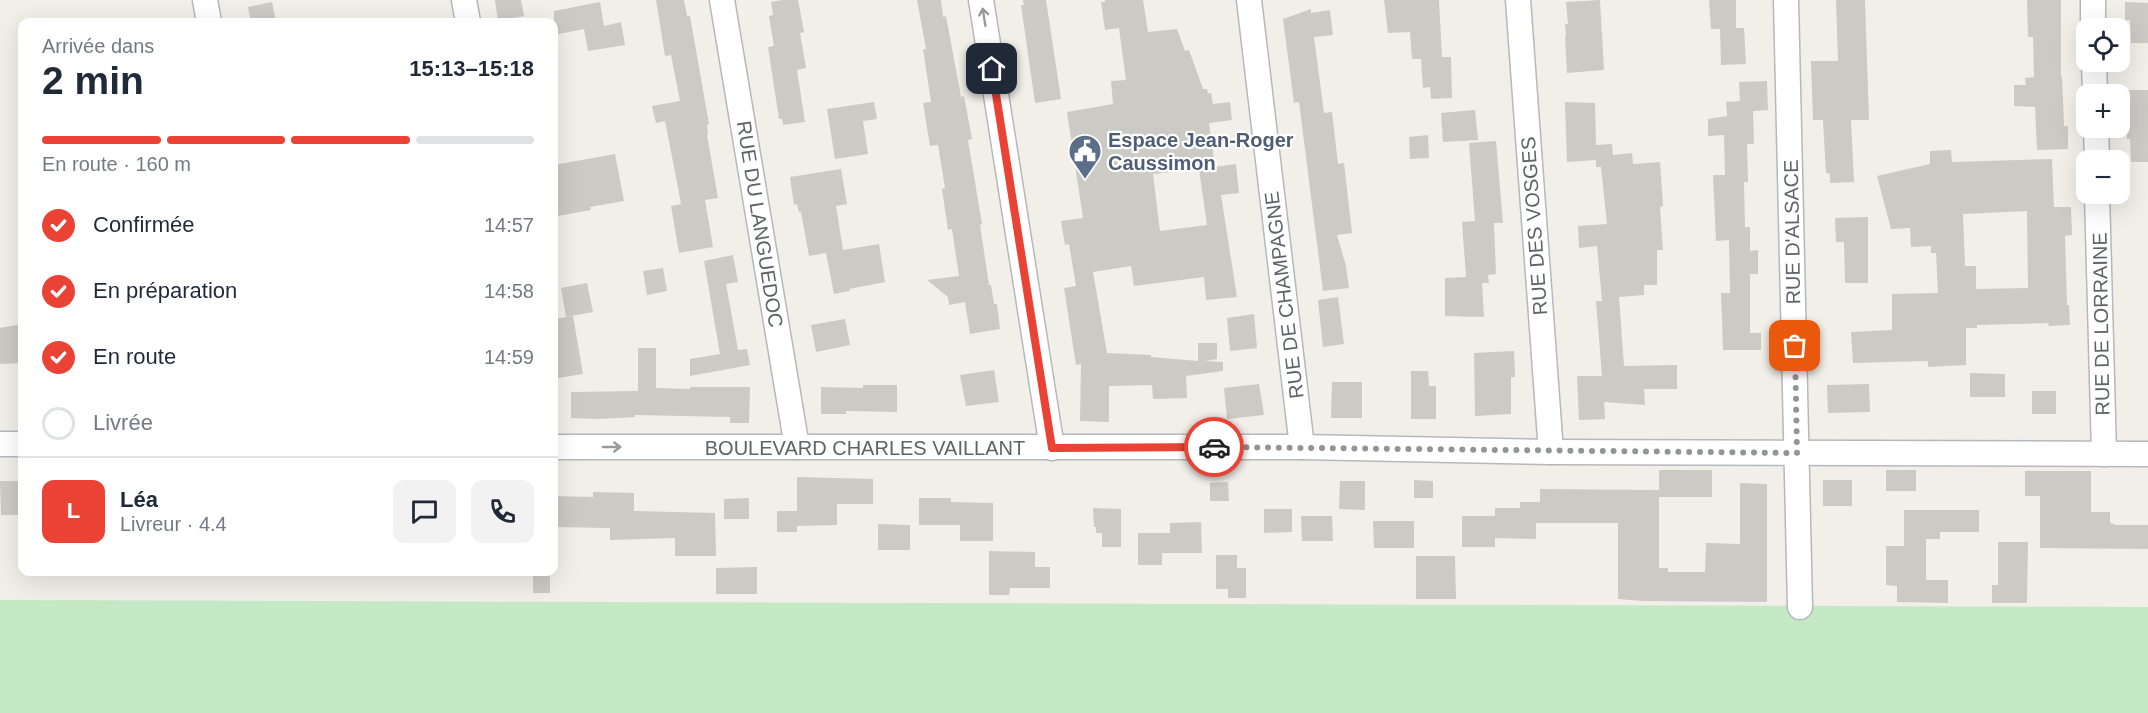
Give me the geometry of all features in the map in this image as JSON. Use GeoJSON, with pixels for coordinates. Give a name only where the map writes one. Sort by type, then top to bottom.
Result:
{"type":"FeatureCollection","features":[{"type":"Feature","properties":{"kind":"street"},"geometry":{"type":"LineString","coordinates":[[205,0],[208,18]]}},
{"type":"Feature","properties":{"kind":"street"},"geometry":{"type":"LineString","coordinates":[[464,0],[467,18]]}},
{"type":"Feature","properties":{"kind":"street","name":"RUE DU LANGUEDOC"},"geometry":{"type":"LineString","coordinates":[[722,0],[797,447]]}},
{"type":"Feature","properties":{"kind":"street"},"geometry":{"type":"LineString","coordinates":[[981,0],[1052,448]]}},
{"type":"Feature","properties":{"kind":"street","name":"RUE DE CHAMPAGNE"},"geometry":{"type":"LineString","coordinates":[[1249,0],[1302,447]]}},
{"type":"Feature","properties":{"kind":"street","name":"RUE DES VOSGES"},"geometry":{"type":"LineString","coordinates":[[1518,0],[1551,452]]}},
{"type":"Feature","properties":{"kind":"street","name":"RUE D'ALSACE"},"geometry":{"type":"LineString","coordinates":[[1786,0],[1800,608]]}},
{"type":"Feature","properties":{"kind":"street"},"geometry":{"type":"LineString","coordinates":[[2093,0],[2093,18]]}},
{"type":"Feature","properties":{"kind":"street","name":"RUE DE LORRAINE"},"geometry":{"type":"LineString","coordinates":[[2097,204],[2104,454]]}},
{"type":"Feature","properties":{"kind":"street"},"geometry":{"type":"LineString","coordinates":[[0,444],[18,444]]}},
{"type":"Feature","properties":{"kind":"street","name":"BOULEVARD CHARLES VAILLANT"},"geometry":{"type":"LineString","coordinates":[[558,447],[1302,447],[1551,452],[2148,454]]}},
{"type":"Feature","properties":{"kind":"green space"},"geometry":{"type":"Polygon","coordinates":[[[0,600],[2148,607],[2148,713],[0,713],[0,600]]]}},
{"type":"Feature","properties":{"kind":"building"},"geometry":{"type":"Polygon","coordinates":[[[495,0],[521,0],[524,16],[498,18],[495,0]]]}},
{"type":"Feature","properties":{"kind":"building"},"geometry":{"type":"Polygon","coordinates":[[[656,0],[684,0],[687,16],[690,16],[709,124],[707,135],[718,198],[705,200],[713,247],[679,253],[671,206],[681,204],[665,121],[656,123],[652,106],[680,101],[671,55],[665,56],[656,0]]]}},
{"type":"Feature","properties":{"kind":"building"},"geometry":{"type":"Polygon","coordinates":[[[798,0],[804,32],[800,33],[806,68],[797,70],[805,122],[783,125],[782,119],[779,119],[768,47],[774,46],[769,16],[773,15],[771,2],[798,0]]]}},
{"type":"Feature","properties":{"kind":"building"},"geometry":{"type":"Polygon","coordinates":[[[917,0],[941,0],[943,17],[946,16],[961,97],[964,96],[972,139],[968,140],[982,224],[980,225],[989,285],[991,285],[994,304],[997,304],[1000,329],[970,334],[965,302],[949,305],[948,297],[927,280],[959,276],[952,229],[948,230],[942,189],[945,188],[938,145],[930,146],[923,103],[931,102],[923,49],[926,49],[917,0]]]}},
{"type":"Feature","properties":{"kind":"building"},"geometry":{"type":"Polygon","coordinates":[[[1023,0],[1046,0],[1061,99],[1035,103],[1021,5],[1024,5],[1023,0]]]}},
{"type":"Feature","properties":{"kind":"building"},"geometry":{"type":"Polygon","coordinates":[[[1105,0],[1143,0],[1148,32],[1177,29],[1185,51],[1189,50],[1203,89],[1211,93],[1213,104],[1230,102],[1232,120],[1209,123],[1215,167],[1236,164],[1239,193],[1221,195],[1237,297],[1206,300],[1204,277],[1134,286],[1131,266],[1093,272],[1107,353],[1151,355],[1151,357],[1198,361],[1198,343],[1217,343],[1217,359],[1205,361],[1223,362],[1223,371],[1186,376],[1187,398],[1153,399],[1152,385],[1109,386],[1109,422],[1080,421],[1081,364],[1076,365],[1064,288],[1076,286],[1069,244],[1065,245],[1061,221],[1083,218],[1067,112],[1113,104],[1111,81],[1126,80],[1119,28],[1105,30],[1101,2],[1105,0]],[[1199,169],[1153,174],[1160,231],[1207,225],[1199,169]]]}},
{"type":"Feature","properties":{"kind":"building"},"geometry":{"type":"Polygon","coordinates":[[[1384,0],[1439,0],[1442,57],[1451,57],[1452,98],[1431,99],[1430,87],[1423,88],[1421,59],[1412,59],[1410,32],[1388,33],[1384,0]]]}},
{"type":"Feature","properties":{"kind":"building"},"geometry":{"type":"Polygon","coordinates":[[[1600,0],[1604,70],[1567,73],[1566,2],[1600,0]]]}},
{"type":"Feature","properties":{"kind":"building"},"geometry":{"type":"Polygon","coordinates":[[[1709,0],[1736,0],[1736,28],[1744,28],[1746,64],[1721,65],[1720,29],[1711,29],[1709,0]]]}},
{"type":"Feature","properties":{"kind":"building"},"geometry":{"type":"Polygon","coordinates":[[[1836,0],[1865,0],[1869,120],[1851,120],[1854,182],[1830,183],[1830,174],[1826,173],[1823,120],[1813,120],[1811,61],[1838,61],[1836,0]]]}},
{"type":"Feature","properties":{"kind":"building"},"geometry":{"type":"Polygon","coordinates":[[[2027,0],[2061,0],[2061,77],[2064,126],[2068,126],[2068,149],[2037,150],[2035,107],[2014,106],[2014,85],[2026,85],[2025,78],[2034,77],[2033,37],[2028,37],[2027,0]]]}},
{"type":"Feature","properties":{"kind":"building"},"geometry":{"type":"Polygon","coordinates":[[[272,2],[275,18],[250,18],[248,7],[272,2]]]}},
{"type":"Feature","properties":{"kind":"building"},"geometry":{"type":"Polygon","coordinates":[[[600,2],[604,26],[621,22],[625,45],[588,51],[584,29],[558,34],[558,18],[554,18],[554,11],[600,2]]]}},
{"type":"Feature","properties":{"kind":"building"},"geometry":{"type":"Polygon","coordinates":[[[2125,2],[2148,3],[2148,43],[2131,43],[2130,18],[2125,18],[2125,2]]]}},
{"type":"Feature","properties":{"kind":"building"},"geometry":{"type":"Polygon","coordinates":[[[1311,9],[1311,13],[1330,10],[1333,35],[1314,37],[1324,113],[1332,112],[1338,164],[1344,163],[1352,233],[1337,235],[1346,266],[1349,288],[1323,291],[1299,102],[1294,103],[1283,19],[1311,9]]]}},
{"type":"Feature","properties":{"kind":"building"},"geometry":{"type":"Polygon","coordinates":[[[1767,81],[1768,110],[1753,111],[1754,144],[1747,144],[1748,182],[1744,182],[1745,227],[1750,227],[1750,251],[1758,250],[1758,274],[1750,274],[1750,333],[1761,333],[1761,350],[1723,350],[1721,293],[1730,293],[1729,240],[1716,241],[1713,175],[1725,175],[1724,135],[1708,136],[1708,119],[1727,116],[1726,102],[1740,101],[1739,82],[1767,81]]]}},
{"type":"Feature","properties":{"kind":"building"},"geometry":{"type":"Polygon","coordinates":[[[2130,90],[2148,90],[2148,162],[2131,162],[2130,139],[2127,139],[2130,138],[2130,90]]]}},
{"type":"Feature","properties":{"kind":"building"},"geometry":{"type":"Polygon","coordinates":[[[874,102],[877,119],[863,121],[868,154],[835,159],[827,109],[874,102]]]}},
{"type":"Feature","properties":{"kind":"building"},"geometry":{"type":"Polygon","coordinates":[[[1565,102],[1595,103],[1596,145],[1612,144],[1613,155],[1632,153],[1633,164],[1660,162],[1663,250],[1657,250],[1657,285],[1644,285],[1644,295],[1619,297],[1624,366],[1677,365],[1677,389],[1644,389],[1645,405],[1604,402],[1605,419],[1579,420],[1577,376],[1602,376],[1596,301],[1602,301],[1597,246],[1579,248],[1578,226],[1607,224],[1601,167],[1596,167],[1596,160],[1567,162],[1565,102]]]}},
{"type":"Feature","properties":{"kind":"building"},"geometry":{"type":"Polygon","coordinates":[[[1475,110],[1478,140],[1443,142],[1441,113],[1475,110]]]}},
{"type":"Feature","properties":{"kind":"building"},"geometry":{"type":"Polygon","coordinates":[[[1428,135],[1429,158],[1410,159],[1409,137],[1428,135]]]}},
{"type":"Feature","properties":{"kind":"building"},"geometry":{"type":"Polygon","coordinates":[[[1496,141],[1503,223],[1494,223],[1496,274],[1488,275],[1489,283],[1482,283],[1484,317],[1445,316],[1445,278],[1466,277],[1462,222],[1475,221],[1469,143],[1496,141]]]}},
{"type":"Feature","properties":{"kind":"building"},"geometry":{"type":"Polygon","coordinates":[[[1951,150],[1952,162],[2052,159],[2054,207],[2071,207],[2072,235],[2065,236],[2067,305],[2069,305],[2070,325],[2049,326],[2048,323],[1977,325],[1977,328],[1966,328],[1966,365],[1928,367],[1928,361],[1853,363],[1851,332],[1892,330],[1892,294],[1938,293],[1936,253],[1931,253],[1931,246],[1911,247],[1910,228],[1891,229],[1877,176],[1930,164],[1930,151],[1951,150]],[[2027,211],[1963,214],[1965,266],[1976,266],[1976,289],[2028,288],[2027,211]]]}},
{"type":"Feature","properties":{"kind":"building"},"geometry":{"type":"Polygon","coordinates":[[[615,154],[624,201],[558,216],[558,164],[615,154]]]}},
{"type":"Feature","properties":{"kind":"building"},"geometry":{"type":"Polygon","coordinates":[[[841,169],[847,204],[836,206],[843,250],[879,244],[885,282],[834,294],[826,253],[809,256],[801,212],[797,204],[794,205],[790,177],[841,169]]]}},
{"type":"Feature","properties":{"kind":"building"},"geometry":{"type":"Polygon","coordinates":[[[1868,217],[1868,283],[1845,283],[1844,242],[1836,242],[1835,218],[1868,217]]]}},
{"type":"Feature","properties":{"kind":"building"},"geometry":{"type":"Polygon","coordinates":[[[733,255],[738,282],[726,284],[738,350],[747,349],[750,365],[690,376],[690,359],[720,354],[704,261],[733,255]]]}},
{"type":"Feature","properties":{"kind":"building"},"geometry":{"type":"Polygon","coordinates":[[[663,268],[667,291],[647,295],[643,271],[663,268]]]}},
{"type":"Feature","properties":{"kind":"building"},"geometry":{"type":"Polygon","coordinates":[[[587,283],[593,312],[566,317],[561,288],[587,283]]]}},
{"type":"Feature","properties":{"kind":"building"},"geometry":{"type":"Polygon","coordinates":[[[1338,297],[1344,344],[1323,347],[1318,300],[1338,297]]]}},
{"type":"Feature","properties":{"kind":"building"},"geometry":{"type":"Polygon","coordinates":[[[1254,314],[1257,348],[1230,351],[1227,318],[1254,314]]]}},
{"type":"Feature","properties":{"kind":"building"},"geometry":{"type":"Polygon","coordinates":[[[573,316],[583,374],[558,378],[558,318],[573,316]]]}},
{"type":"Feature","properties":{"kind":"building"},"geometry":{"type":"Polygon","coordinates":[[[845,319],[850,345],[816,352],[811,325],[845,319]]]}},
{"type":"Feature","properties":{"kind":"building"},"geometry":{"type":"Polygon","coordinates":[[[18,325],[18,363],[0,364],[0,328],[18,325]]]}},
{"type":"Feature","properties":{"kind":"building"},"geometry":{"type":"Polygon","coordinates":[[[638,348],[656,348],[656,388],[750,387],[749,423],[730,423],[730,417],[635,415],[635,417],[598,419],[571,418],[571,392],[638,391],[638,348]]]}},
{"type":"Feature","properties":{"kind":"building"},"geometry":{"type":"Polygon","coordinates":[[[1514,351],[1515,377],[1511,377],[1511,414],[1475,416],[1474,353],[1514,351]]]}},
{"type":"Feature","properties":{"kind":"building"},"geometry":{"type":"Polygon","coordinates":[[[994,370],[999,402],[966,406],[960,375],[994,370]]]}},
{"type":"Feature","properties":{"kind":"building"},"geometry":{"type":"Polygon","coordinates":[[[1411,371],[1428,371],[1429,386],[1436,386],[1436,419],[1411,419],[1411,371]]]}},
{"type":"Feature","properties":{"kind":"building"},"geometry":{"type":"Polygon","coordinates":[[[1970,373],[2005,374],[2005,397],[1970,397],[1970,373]]]}},
{"type":"Feature","properties":{"kind":"building"},"geometry":{"type":"Polygon","coordinates":[[[1332,382],[1362,382],[1362,418],[1331,418],[1332,382]]]}},
{"type":"Feature","properties":{"kind":"building"},"geometry":{"type":"Polygon","coordinates":[[[1259,384],[1264,415],[1227,419],[1224,388],[1259,384]]]}},
{"type":"Feature","properties":{"kind":"building"},"geometry":{"type":"Polygon","coordinates":[[[1869,384],[1870,412],[1828,413],[1827,385],[1869,384]]]}},
{"type":"Feature","properties":{"kind":"building"},"geometry":{"type":"Polygon","coordinates":[[[863,385],[897,385],[897,412],[846,411],[846,414],[821,414],[821,387],[863,388],[863,385]]]}},
{"type":"Feature","properties":{"kind":"building"},"geometry":{"type":"Polygon","coordinates":[[[2032,391],[2056,391],[2056,414],[2032,414],[2032,391]]]}},
{"type":"Feature","properties":{"kind":"building"},"geometry":{"type":"Polygon","coordinates":[[[1659,470],[1712,470],[1712,497],[1659,497],[1659,568],[1668,568],[1668,572],[1705,572],[1706,543],[1740,544],[1740,483],[1767,484],[1767,602],[1618,599],[1618,523],[1536,523],[1536,539],[1495,538],[1495,547],[1462,547],[1462,516],[1495,516],[1495,508],[1520,508],[1520,502],[1540,502],[1540,489],[1659,490],[1659,470]]]}},
{"type":"Feature","properties":{"kind":"building"},"geometry":{"type":"Polygon","coordinates":[[[1886,470],[1916,470],[1916,491],[1886,491],[1886,470]]]}},
{"type":"Feature","properties":{"kind":"building"},"geometry":{"type":"Polygon","coordinates":[[[2025,471],[2091,471],[2091,512],[2110,512],[2110,523],[2116,525],[2148,525],[2148,549],[2040,548],[2040,496],[2025,496],[2025,471]]]}},
{"type":"Feature","properties":{"kind":"building"},"geometry":{"type":"Polygon","coordinates":[[[797,477],[873,479],[873,504],[837,504],[837,525],[797,526],[797,532],[777,532],[777,511],[797,511],[797,477]]]}},
{"type":"Feature","properties":{"kind":"building"},"geometry":{"type":"Polygon","coordinates":[[[1414,480],[1433,481],[1433,498],[1414,498],[1414,480]]]}},
{"type":"Feature","properties":{"kind":"building"},"geometry":{"type":"Polygon","coordinates":[[[1823,480],[1852,480],[1852,506],[1823,506],[1823,480]]]}},
{"type":"Feature","properties":{"kind":"building"},"geometry":{"type":"Polygon","coordinates":[[[0,481],[18,481],[18,515],[1,515],[0,481]]]}},
{"type":"Feature","properties":{"kind":"building"},"geometry":{"type":"Polygon","coordinates":[[[1340,481],[1365,481],[1365,510],[1339,509],[1340,481]]]}},
{"type":"Feature","properties":{"kind":"building"},"geometry":{"type":"Polygon","coordinates":[[[1228,482],[1229,501],[1210,501],[1210,483],[1228,482]]]}},
{"type":"Feature","properties":{"kind":"building"},"geometry":{"type":"Polygon","coordinates":[[[593,492],[634,493],[634,511],[715,513],[716,556],[675,556],[675,538],[610,540],[610,528],[558,527],[558,496],[593,497],[593,492]]]}},
{"type":"Feature","properties":{"kind":"building"},"geometry":{"type":"Polygon","coordinates":[[[749,498],[749,519],[724,519],[724,499],[749,498]]]}},
{"type":"Feature","properties":{"kind":"building"},"geometry":{"type":"Polygon","coordinates":[[[919,498],[951,498],[951,502],[993,503],[993,541],[960,541],[960,525],[919,525],[919,498]]]}},
{"type":"Feature","properties":{"kind":"building"},"geometry":{"type":"Polygon","coordinates":[[[1093,508],[1121,509],[1121,547],[1102,547],[1102,533],[1096,533],[1096,527],[1094,527],[1093,508]]]}},
{"type":"Feature","properties":{"kind":"building"},"geometry":{"type":"Polygon","coordinates":[[[1264,509],[1292,509],[1292,532],[1264,533],[1264,509]]]}},
{"type":"Feature","properties":{"kind":"building"},"geometry":{"type":"Polygon","coordinates":[[[1904,510],[1979,510],[1979,532],[1940,532],[1940,539],[1926,539],[1926,580],[1948,580],[1948,603],[1897,602],[1897,586],[1886,585],[1886,546],[1904,546],[1904,510]]]}},
{"type":"Feature","properties":{"kind":"building"},"geometry":{"type":"Polygon","coordinates":[[[1301,516],[1332,516],[1333,541],[1302,541],[1301,516]]]}},
{"type":"Feature","properties":{"kind":"building"},"geometry":{"type":"Polygon","coordinates":[[[1373,521],[1414,521],[1414,548],[1374,548],[1373,521]]]}},
{"type":"Feature","properties":{"kind":"building"},"geometry":{"type":"Polygon","coordinates":[[[1201,522],[1202,553],[1162,553],[1162,565],[1138,565],[1138,533],[1170,533],[1170,523],[1201,522]]]}},
{"type":"Feature","properties":{"kind":"building"},"geometry":{"type":"Polygon","coordinates":[[[878,524],[910,525],[910,550],[878,550],[878,524]]]}},
{"type":"Feature","properties":{"kind":"building"},"geometry":{"type":"Polygon","coordinates":[[[1998,542],[2028,542],[2027,603],[1992,603],[1992,585],[1998,585],[1998,542]]]}},
{"type":"Feature","properties":{"kind":"building"},"geometry":{"type":"Polygon","coordinates":[[[989,551],[1035,552],[1035,567],[1050,567],[1050,588],[1010,588],[1009,595],[989,595],[989,551]]]}},
{"type":"Feature","properties":{"kind":"building"},"geometry":{"type":"Polygon","coordinates":[[[1216,555],[1237,555],[1237,568],[1246,568],[1246,598],[1228,598],[1228,589],[1216,589],[1216,555]]]}},
{"type":"Feature","properties":{"kind":"building"},"geometry":{"type":"Polygon","coordinates":[[[1416,556],[1455,556],[1456,599],[1416,599],[1416,556]]]}},
{"type":"Feature","properties":{"kind":"building"},"geometry":{"type":"Polygon","coordinates":[[[757,567],[757,594],[716,594],[716,568],[757,567]]]}},
{"type":"Feature","properties":{"kind":"building"},"geometry":{"type":"Polygon","coordinates":[[[533,576],[550,576],[550,593],[533,593],[533,576]]]}},
{"type":"Feature","properties":{"kind":"way so far"},"geometry":{"type":"LineString","coordinates":[[1214,447],[1797,453],[1795,346]]}},
{"type":"Feature","properties":{"kind":"place","name":"Espace Jean-Roger Caussimon"},"geometry":{"type":"Point","coordinates":[1085,180]}},
{"type":"Feature","properties":{"kind":"route"},"geometry":{"type":"LineString","coordinates":[[992,69],[1052,448],[1214,447]]}}]}
